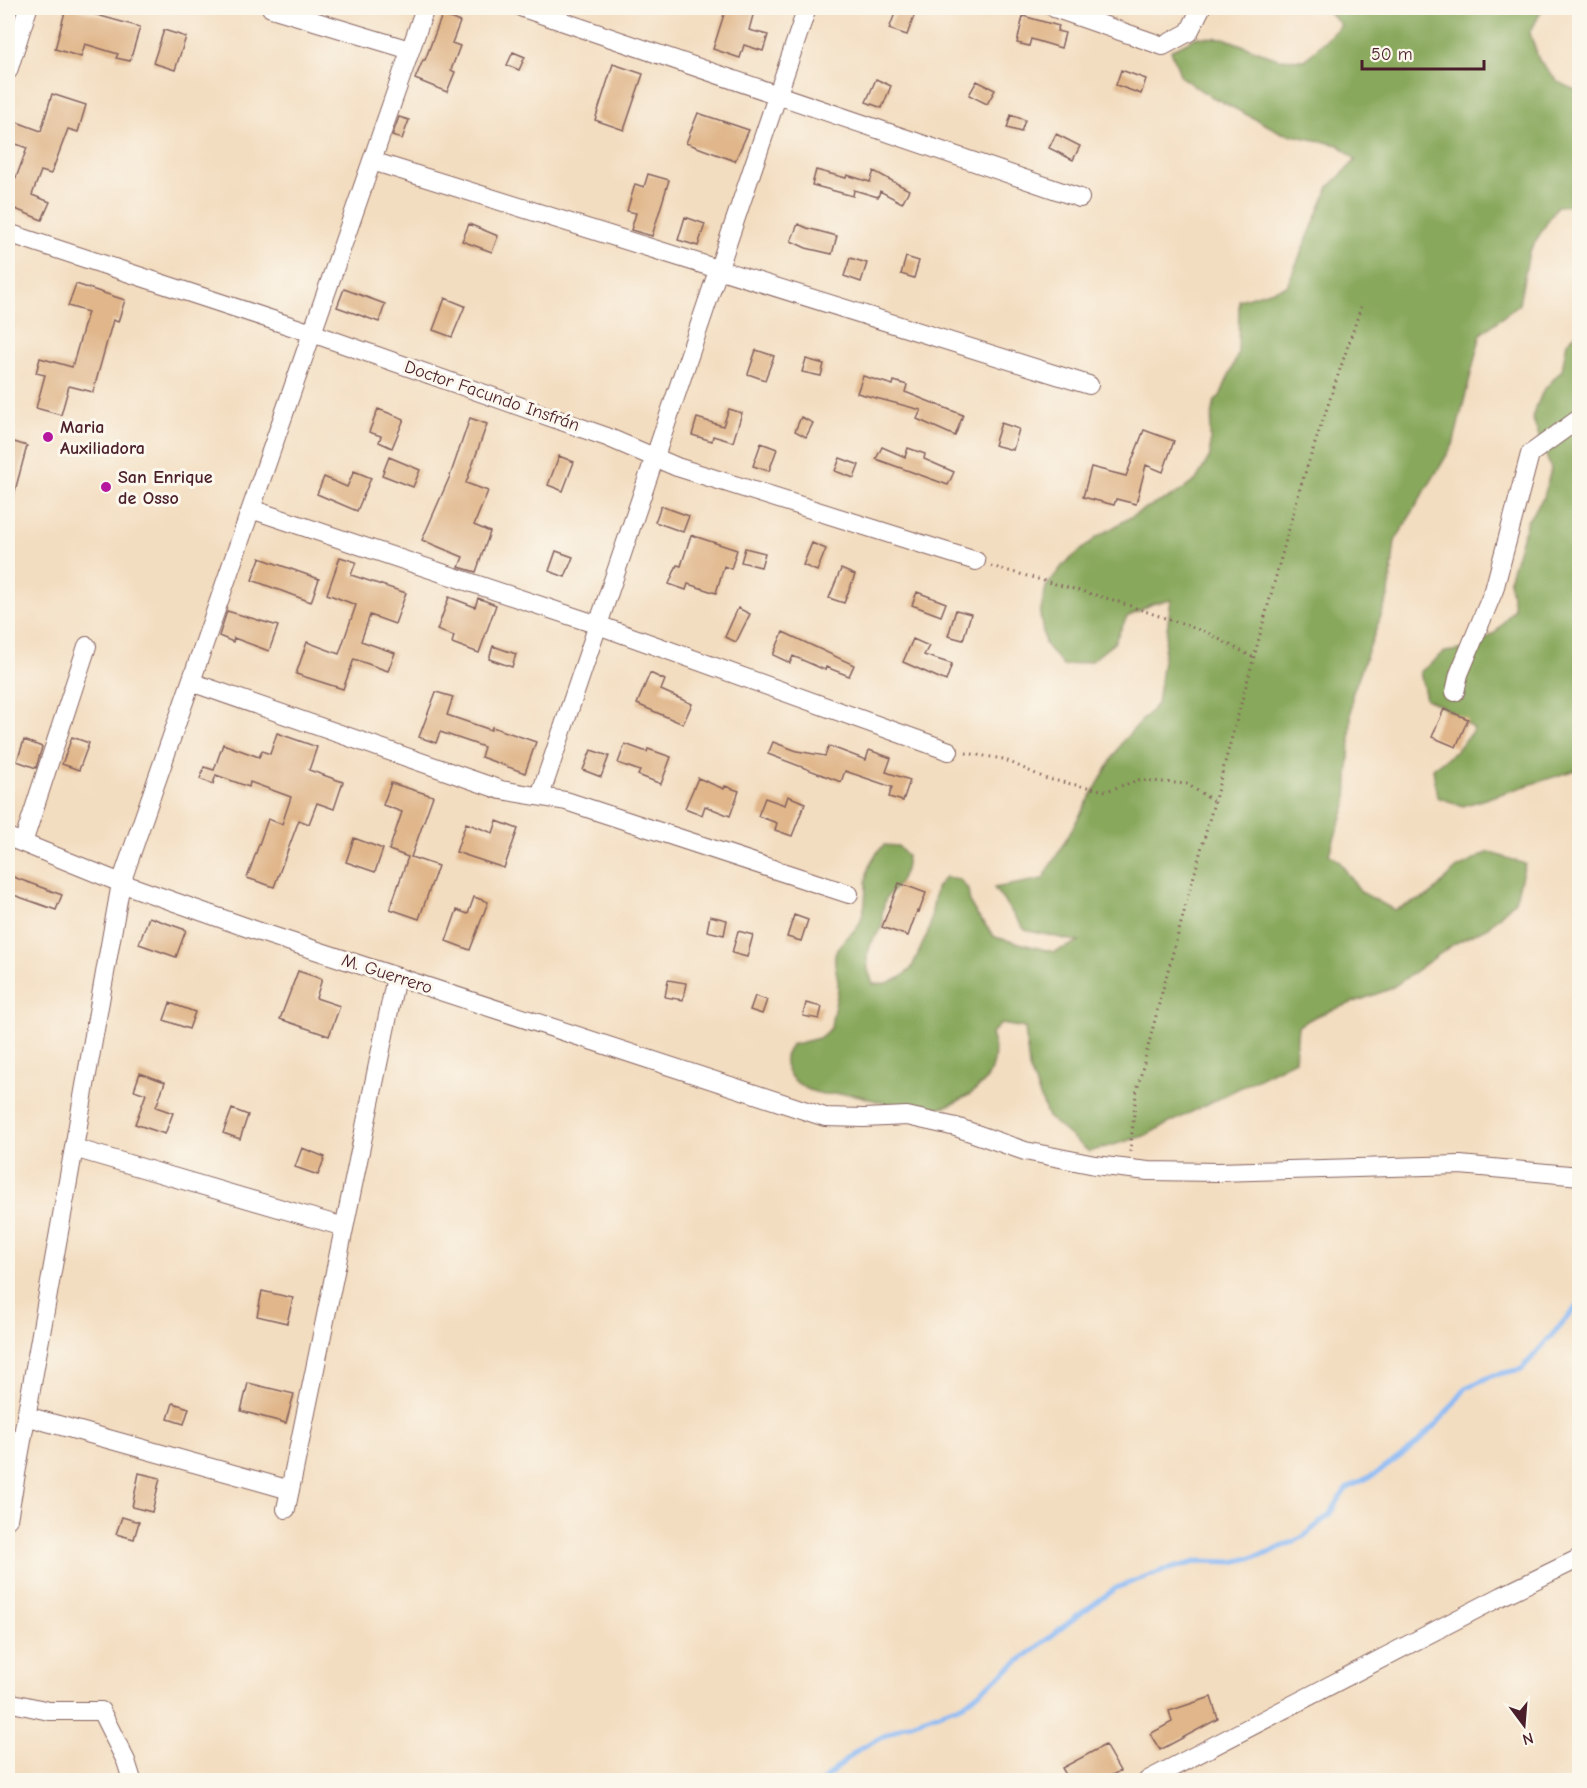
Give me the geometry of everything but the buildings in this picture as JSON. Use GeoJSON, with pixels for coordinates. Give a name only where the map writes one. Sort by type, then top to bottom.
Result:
{"type":"FeatureCollection","features":[{"type":"Feature","properties":{"kind":"street"},"geometry":{"type":"LineString","coordinates":[[8,71],[28,8]]}},
{"type":"Feature","properties":{"kind":"street"},"geometry":{"type":"LineString","coordinates":[[271,8],[410,50]]}},
{"type":"Feature","properties":{"kind":"street"},"geometry":{"type":"LineString","coordinates":[[8,1518],[121,883],[425,8]]}},
{"type":"Feature","properties":{"kind":"street"},"geometry":{"type":"LineString","coordinates":[[523,8],[1080,198]]}},
{"type":"Feature","properties":{"kind":"street"},"geometry":{"type":"LineString","coordinates":[[540,796],[807,8]]}},
{"type":"Feature","properties":{"kind":"street"},"geometry":{"type":"LineString","coordinates":[[1054,8],[1163,46],[1189,32],[1200,8]]}},
{"type":"Feature","properties":{"kind":"street"},"geometry":{"type":"LineString","coordinates":[[372,161],[1089,385]]}},
{"type":"Feature","properties":{"kind":"street","name":"Doctor Facundo Insfrán"},"geometry":{"type":"LineString","coordinates":[[8,233],[312,333],[607,436],[677,467],[976,561]]}},
{"type":"Feature","properties":{"kind":"street"},"geometry":{"type":"LineString","coordinates":[[1455,692],[1494,590],[1530,454],[1580,418]]}},
{"type":"Feature","properties":{"kind":"street"},"geometry":{"type":"LineString","coordinates":[[251,509],[598,625],[949,751]]}},
{"type":"Feature","properties":{"kind":"street"},"geometry":{"type":"LineString","coordinates":[[15,840],[87,646]]}},
{"type":"Feature","properties":{"kind":"street"},"geometry":{"type":"LineString","coordinates":[[191,682],[501,790],[566,801],[849,894]]}},
{"type":"Feature","properties":{"kind":"street","name":"M. Guerrero"},"geometry":{"type":"LineString","coordinates":[[15,840],[121,883],[257,931],[825,1117],[907,1116],[956,1127],[1025,1151],[1095,1165],[1148,1172],[1460,1165],[1580,1176]]}},
{"type":"Feature","properties":{"kind":"street"},"geometry":{"type":"LineString","coordinates":[[286,1509],[396,977]]}},
{"type":"Feature","properties":{"kind":"street"},"geometry":{"type":"LineString","coordinates":[[74,1148],[344,1227]]}},
{"type":"Feature","properties":{"kind":"street"},"geometry":{"type":"LineString","coordinates":[[26,1416],[290,1490]]}},
{"type":"Feature","properties":{"kind":"street"},"geometry":{"type":"LineString","coordinates":[[1148,1780],[1580,1558]]}},
{"type":"Feature","properties":{"kind":"street"},"geometry":{"type":"LineString","coordinates":[[8,1702],[49,1711],[101,1712],[126,1761],[132,1780]]}},
{"type":"Feature","properties":{"kind":"path"},"geometry":{"type":"LineString","coordinates":[[1130,1169],[1129,1158],[1136,1094],[1161,996],[1301,485],[1361,307]]}},
{"type":"Feature","properties":{"kind":"path"},"geometry":{"type":"LineString","coordinates":[[976,561],[1113,600],[1208,633],[1254,658]]}},
{"type":"Feature","properties":{"kind":"path"},"geometry":{"type":"LineString","coordinates":[[949,751],[1003,759],[1047,779],[1106,791],[1139,780],[1187,784],[1215,802]]}},
{"type":"Feature","properties":{"kind":"green space"},"geometry":{"type":"Polygon","coordinates":[[[1325,8],[1543,8],[1530,33],[1539,60],[1557,81],[1579,92],[1579,205],[1557,206],[1529,252],[1519,304],[1481,334],[1453,445],[1395,541],[1389,594],[1352,695],[1347,802],[1329,854],[1339,861],[1361,892],[1394,910],[1429,896],[1456,869],[1489,852],[1525,864],[1515,901],[1488,927],[1454,944],[1390,989],[1316,1016],[1298,1026],[1295,1060],[1144,1136],[1089,1152],[1048,1117],[1029,1068],[1025,1028],[1001,1024],[991,1034],[995,1057],[985,1081],[967,1096],[934,1109],[915,1110],[852,1094],[817,1093],[803,1087],[787,1071],[785,1057],[791,1045],[819,1038],[831,1028],[838,987],[835,955],[840,945],[860,922],[864,911],[867,873],[875,855],[884,845],[898,846],[907,856],[905,870],[899,883],[886,898],[882,912],[882,927],[871,943],[867,956],[868,970],[873,984],[887,983],[900,978],[911,969],[929,930],[936,888],[945,877],[959,879],[968,889],[970,903],[995,937],[1054,952],[1079,942],[1025,930],[994,888],[1043,879],[1122,742],[1157,704],[1171,600],[1152,604],[1127,617],[1114,643],[1091,661],[1063,666],[1045,644],[1040,615],[1046,587],[1063,565],[1097,537],[1146,508],[1173,496],[1196,480],[1210,456],[1210,428],[1215,400],[1220,396],[1238,354],[1239,300],[1287,286],[1329,187],[1356,160],[1339,145],[1282,133],[1205,93],[1181,77],[1171,50],[1197,37],[1224,38],[1278,59],[1305,60],[1341,25],[1325,8]]]}},
{"type":"Feature","properties":{"kind":"green space"},"geometry":{"type":"Polygon","coordinates":[[[1579,331],[1579,769],[1463,806],[1437,797],[1433,768],[1456,751],[1474,729],[1452,712],[1426,699],[1420,672],[1445,652],[1474,648],[1497,631],[1514,608],[1509,580],[1527,521],[1544,497],[1551,469],[1532,417],[1543,391],[1562,370],[1567,342],[1579,331]]]}},
{"type":"Feature","properties":{"kind":"waterway"},"geometry":{"type":"LineString","coordinates":[[823,1780],[859,1749],[903,1726],[964,1704],[1116,1588],[1161,1571],[1200,1561],[1234,1562],[1266,1554],[1303,1537],[1329,1515],[1346,1489],[1379,1472],[1413,1447],[1441,1419],[1467,1387],[1494,1375],[1522,1369],[1580,1303]]}},
{"type":"Feature","properties":{"kind":"place","name":"Maria Auxiliadora"},"geometry":{"type":"Point","coordinates":[48,437]}},
{"type":"Feature","properties":{"kind":"place","name":"San Enrique de Osso"},"geometry":{"type":"Point","coordinates":[106,487]}}]}
